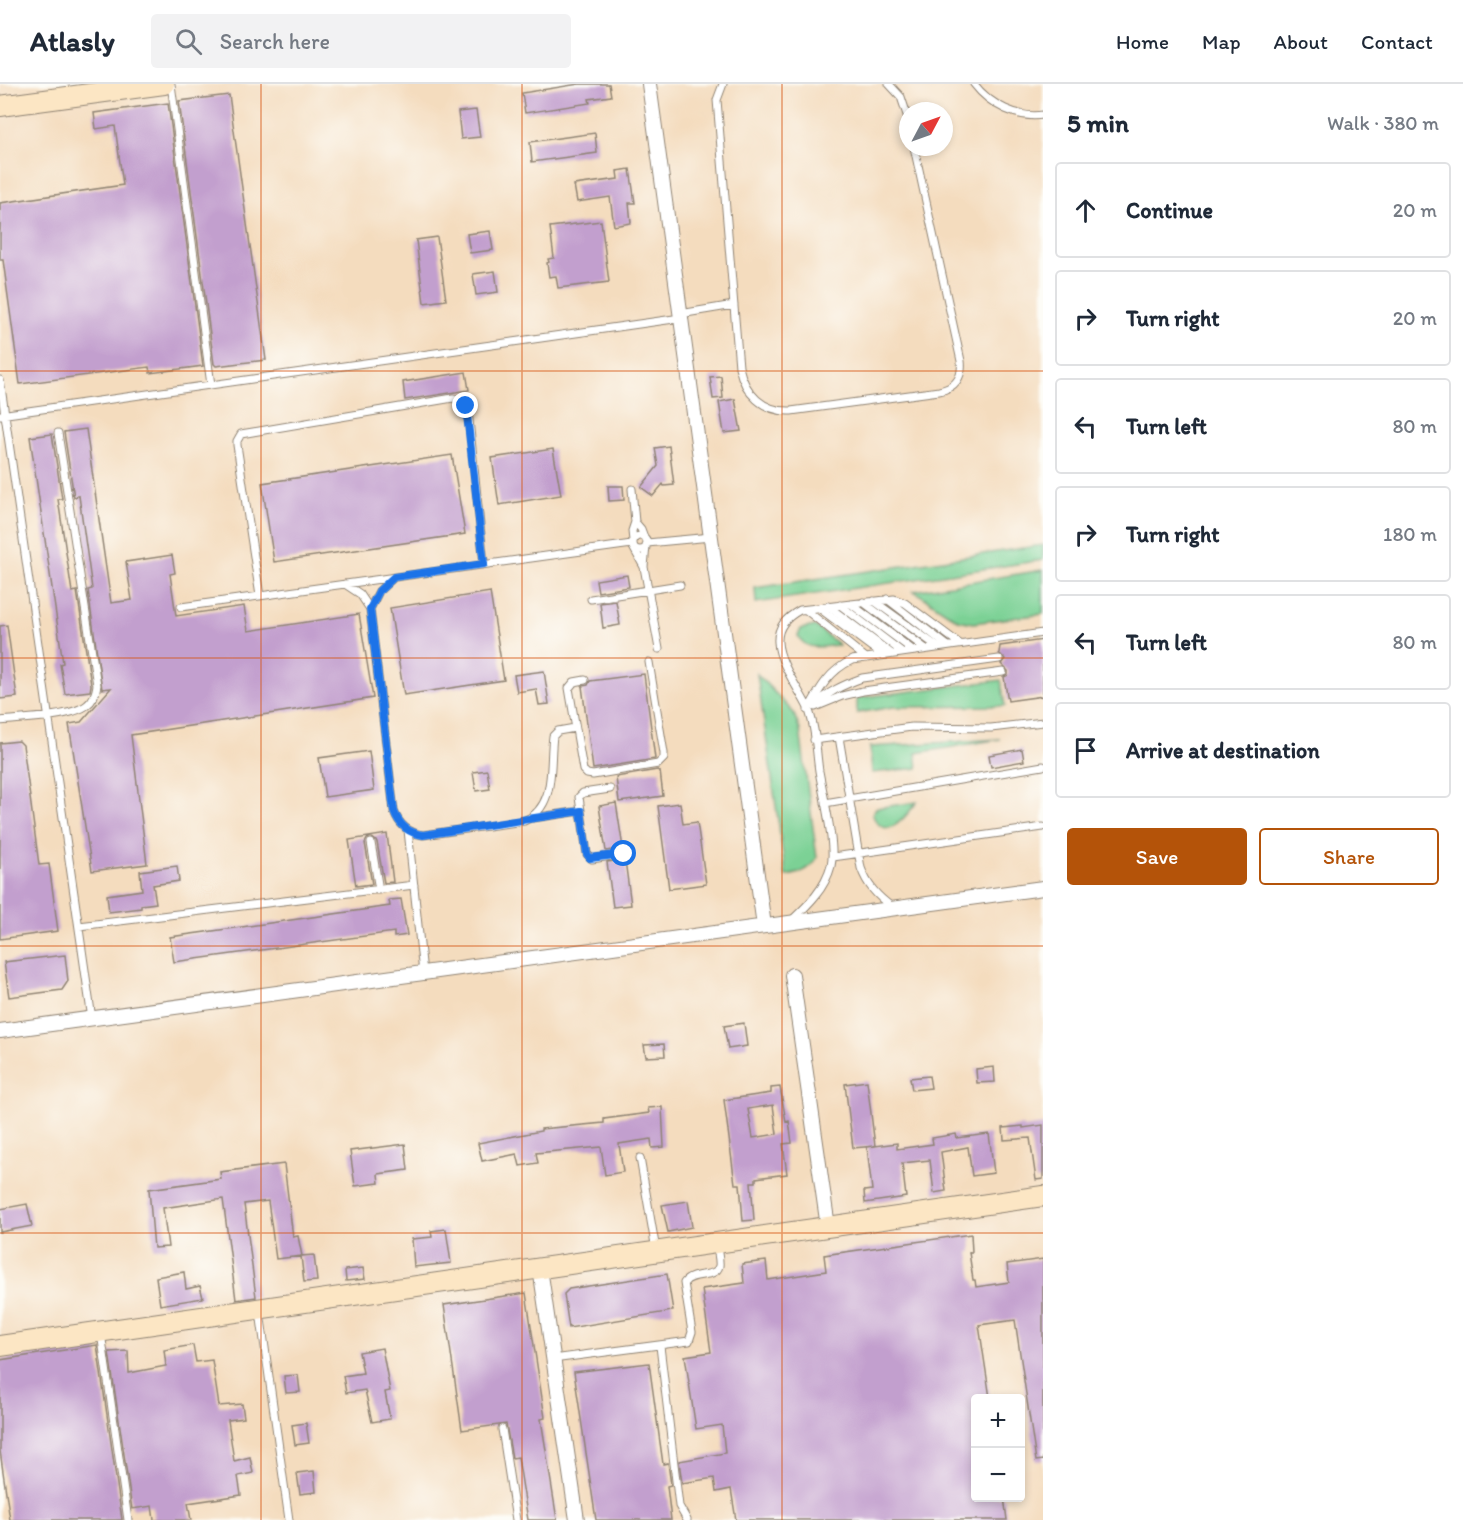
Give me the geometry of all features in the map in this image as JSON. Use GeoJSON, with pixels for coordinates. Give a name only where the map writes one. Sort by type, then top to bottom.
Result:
{"type":"FeatureCollection","features":[{"type":"Feature","properties":{"kind":"main road"},"geometry":{"type":"LineString","coordinates":[[0,106],[162,84]]}},
{"type":"Feature","properties":{"kind":"main road"},"geometry":{"type":"LineString","coordinates":[[0,1346],[1043,1196]]}},
{"type":"Feature","properties":{"kind":"street"},"geometry":{"type":"LineString","coordinates":[[649,84],[764,926]]}},
{"type":"Feature","properties":{"kind":"street"},"geometry":{"type":"LineString","coordinates":[[3,1028],[92,1019],[1043,888]]}},
{"type":"Feature","properties":{"kind":"street"},"geometry":{"type":"LineString","coordinates":[[792,975],[828,1227]]}},
{"type":"Feature","properties":{"kind":"street"},"geometry":{"type":"LineString","coordinates":[[540,1268],[577,1520]]}},
{"type":"Feature","properties":{"kind":"lane"},"geometry":{"type":"LineString","coordinates":[[162,84],[211,385]]}},
{"type":"Feature","properties":{"kind":"lane"},"geometry":{"type":"LineString","coordinates":[[723,84],[717,100],[741,376],[756,400],[773,409],[791,411],[945,390],[955,384],[961,374],[961,362],[916,156]]}},
{"type":"Feature","properties":{"kind":"lane"},"geometry":{"type":"LineString","coordinates":[[889,84],[902,97],[903,102]]}},
{"type":"Feature","properties":{"kind":"lane"},"geometry":{"type":"LineString","coordinates":[[975,84],[1003,108],[1033,116],[1043,115]]}},
{"type":"Feature","properties":{"kind":"lane"},"geometry":{"type":"LineString","coordinates":[[2,414],[681,316],[734,305]]}},
{"type":"Feature","properties":{"kind":"lane"},"geometry":{"type":"LineString","coordinates":[[0,380],[2,414],[92,1019]]}},
{"type":"Feature","properties":{"kind":"lane"},"geometry":{"type":"LineString","coordinates":[[260,596],[237,445],[241,434],[453,398],[461,400],[468,410],[484,564]]}},
{"type":"Feature","properties":{"kind":"lane"},"geometry":{"type":"LineString","coordinates":[[0,721],[75,711],[87,705],[95,696],[97,685],[58,433]]}},
{"type":"Feature","properties":{"kind":"lane"},"geometry":{"type":"LineString","coordinates":[[632,489],[635,522],[632,531],[633,544],[644,567]]}},
{"type":"Feature","properties":{"kind":"lane"},"geometry":{"type":"LineString","coordinates":[[635,522],[641,529],[646,542],[644,567],[659,649]]}},
{"type":"Feature","properties":{"kind":"lane"},"geometry":{"type":"LineString","coordinates":[[633,544],[637,537],[646,542],[711,537]]}},
{"type":"Feature","properties":{"kind":"lane"},"geometry":{"type":"LineString","coordinates":[[181,607],[633,544],[642,550],[646,542]]}},
{"type":"Feature","properties":{"kind":"lane"},"geometry":{"type":"LineString","coordinates":[[370,609],[379,591],[394,577]]}},
{"type":"Feature","properties":{"kind":"lane"},"geometry":{"type":"LineString","coordinates":[[345,584],[360,594],[370,609],[394,811],[401,825],[423,835],[581,811]]}},
{"type":"Feature","properties":{"kind":"lane"},"geometry":{"type":"LineString","coordinates":[[591,599],[680,585]]}},
{"type":"Feature","properties":{"kind":"lane"},"geometry":{"type":"LineString","coordinates":[[789,922],[821,889],[833,857],[808,710],[777,643],[778,632],[783,623],[790,615],[806,609],[894,598],[905,603],[960,644]]}},
{"type":"Feature","properties":{"kind":"lane"},"geometry":{"type":"LineString","coordinates":[[887,599],[948,646]]}},
{"type":"Feature","properties":{"kind":"lane"},"geometry":{"type":"LineString","coordinates":[[874,601],[938,647]]}},
{"type":"Feature","properties":{"kind":"lane"},"geometry":{"type":"LineString","coordinates":[[863,602],[926,649]]}},
{"type":"Feature","properties":{"kind":"lane"},"geometry":{"type":"LineString","coordinates":[[851,603],[914,651]]}},
{"type":"Feature","properties":{"kind":"lane"},"geometry":{"type":"LineString","coordinates":[[840,605],[902,652]]}},
{"type":"Feature","properties":{"kind":"lane"},"geometry":{"type":"LineString","coordinates":[[828,606],[892,654]]}},
{"type":"Feature","properties":{"kind":"lane"},"geometry":{"type":"LineString","coordinates":[[819,608],[882,655]]}},
{"type":"Feature","properties":{"kind":"lane"},"geometry":{"type":"LineString","coordinates":[[806,609],[866,658]]}},
{"type":"Feature","properties":{"kind":"lane"},"geometry":{"type":"LineString","coordinates":[[808,710],[821,685],[835,670],[852,660],[1043,633]]}},
{"type":"Feature","properties":{"kind":"lane"},"geometry":{"type":"LineString","coordinates":[[808,710],[824,696],[842,685],[862,678],[999,659]]}},
{"type":"Feature","properties":{"kind":"lane"},"geometry":{"type":"LineString","coordinates":[[585,680],[574,682],[569,688],[581,767],[587,774],[593,775],[661,763],[664,753],[649,662]]}},
{"type":"Feature","properties":{"kind":"lane"},"geometry":{"type":"LineString","coordinates":[[808,710],[842,696],[863,691],[1004,672]]}},
{"type":"Feature","properties":{"kind":"lane"},"geometry":{"type":"LineString","coordinates":[[814,740],[912,728],[991,728],[1043,722]]}},
{"type":"Feature","properties":{"kind":"lane"},"geometry":{"type":"LineString","coordinates":[[532,818],[543,806],[548,795],[553,736],[558,731],[575,728]]}},
{"type":"Feature","properties":{"kind":"lane"},"geometry":{"type":"LineString","coordinates":[[839,737],[861,868],[869,885],[894,908]]}},
{"type":"Feature","properties":{"kind":"lane"},"geometry":{"type":"LineString","coordinates":[[825,802],[1043,766]]}},
{"type":"Feature","properties":{"kind":"lane"},"geometry":{"type":"LineString","coordinates":[[610,789],[581,795],[579,800],[587,854],[590,858],[624,854]]}},
{"type":"Feature","properties":{"kind":"lane"},"geometry":{"type":"LineString","coordinates":[[833,857],[1043,827]]}},
{"type":"Feature","properties":{"kind":"lane"},"geometry":{"type":"LineString","coordinates":[[408,830],[423,973]]}},
{"type":"Feature","properties":{"kind":"lane"},"geometry":{"type":"LineString","coordinates":[[371,843],[379,890]]}},
{"type":"Feature","properties":{"kind":"lane"},"geometry":{"type":"LineString","coordinates":[[79,926],[414,885]]}},
{"type":"Feature","properties":{"kind":"lane"},"geometry":{"type":"LineString","coordinates":[[640,1158],[656,1251]]}},
{"type":"Feature","properties":{"kind":"lane"},"geometry":{"type":"LineString","coordinates":[[553,1359],[660,1346],[691,1339],[692,1332],[684,1283],[688,1278],[717,1270],[719,1264],[716,1243]]}},
{"type":"Feature","properties":{"kind":"lane"},"geometry":{"type":"LineString","coordinates":[[259,1308],[289,1520]]}},
{"type":"Feature","properties":{"kind":"lane"},"geometry":{"type":"LineString","coordinates":[[101,1330],[128,1520]]}},
{"type":"Feature","properties":{"kind":"lane"},"geometry":{"type":"LineString","coordinates":[[660,1346],[679,1506],[687,1520]]}},
{"type":"Feature","properties":{"kind":"lane"},"geometry":{"type":"LineString","coordinates":[[502,1429],[516,1520]]}},
{"type":"Feature","properties":{"kind":"green space"},"geometry":{"type":"Polygon","coordinates":[[[1043,545],[1043,560],[756,603],[755,588],[1043,545]]]}},
{"type":"Feature","properties":{"kind":"green space"},"geometry":{"type":"Polygon","coordinates":[[[1043,570],[1043,614],[973,623],[958,620],[914,591],[1043,570]]]}},
{"type":"Feature","properties":{"kind":"green space"},"geometry":{"type":"Polygon","coordinates":[[[815,626],[839,645],[816,647],[801,641],[798,636],[801,629],[815,626]]]}},
{"type":"Feature","properties":{"kind":"green space"},"geometry":{"type":"Polygon","coordinates":[[[757,674],[793,712],[800,730],[817,858],[804,871],[786,876],[757,674]]]}},
{"type":"Feature","properties":{"kind":"green space"},"geometry":{"type":"Polygon","coordinates":[[[1001,680],[1005,706],[893,707],[857,713],[857,698],[1001,680]]]}},
{"type":"Feature","properties":{"kind":"green space"},"geometry":{"type":"Polygon","coordinates":[[[1000,739],[916,753],[918,768],[872,773],[870,747],[1000,739]]]}},
{"type":"Feature","properties":{"kind":"green space"},"geometry":{"type":"Polygon","coordinates":[[[917,802],[902,820],[889,828],[878,823],[872,814],[876,808],[917,802]]]}},
{"type":"Feature","properties":{"kind":"building"},"geometry":{"type":"Polygon","coordinates":[[[579,84],[609,84],[611,96],[589,99],[590,103],[525,113],[522,93],[579,84]]]}},
{"type":"Feature","properties":{"kind":"building"},"geometry":{"type":"Polygon","coordinates":[[[229,95],[266,360],[216,366],[179,101],[229,95]]]}},
{"type":"Feature","properties":{"kind":"building"},"geometry":{"type":"Polygon","coordinates":[[[168,103],[203,366],[150,373],[149,367],[20,384],[3,260],[0,260],[0,203],[123,185],[115,126],[96,129],[94,113],[168,103]]]}},
{"type":"Feature","properties":{"kind":"building"},"geometry":{"type":"Polygon","coordinates":[[[476,110],[480,137],[461,139],[458,112],[476,110]]]}},
{"type":"Feature","properties":{"kind":"building"},"geometry":{"type":"Polygon","coordinates":[[[595,133],[597,153],[532,162],[530,142],[595,133]]]}},
{"type":"Feature","properties":{"kind":"building"},"geometry":{"type":"Polygon","coordinates":[[[630,169],[635,203],[629,203],[631,223],[614,226],[610,197],[577,202],[574,185],[618,179],[617,171],[630,169]]]}},
{"type":"Feature","properties":{"kind":"building"},"geometry":{"type":"Polygon","coordinates":[[[601,221],[609,282],[558,288],[556,276],[549,277],[547,263],[548,259],[554,258],[550,227],[601,221]]]}},
{"type":"Feature","properties":{"kind":"building"},"geometry":{"type":"Polygon","coordinates":[[[490,231],[493,250],[470,253],[467,234],[490,231]]]}},
{"type":"Feature","properties":{"kind":"building"},"geometry":{"type":"Polygon","coordinates":[[[437,237],[446,300],[424,303],[416,240],[437,237]]]}},
{"type":"Feature","properties":{"kind":"building"},"geometry":{"type":"Polygon","coordinates":[[[495,271],[498,292],[476,295],[473,274],[495,271]]]}},
{"type":"Feature","properties":{"kind":"building"},"geometry":{"type":"Polygon","coordinates":[[[466,372],[469,390],[405,400],[403,382],[466,372]]]}},
{"type":"Feature","properties":{"kind":"building"},"geometry":{"type":"Polygon","coordinates":[[[721,376],[723,398],[713,399],[710,377],[721,376]]]}},
{"type":"Feature","properties":{"kind":"building"},"geometry":{"type":"Polygon","coordinates":[[[735,399],[741,431],[724,433],[719,402],[735,399]]]}},
{"type":"Feature","properties":{"kind":"building"},"geometry":{"type":"Polygon","coordinates":[[[86,429],[111,603],[132,600],[126,562],[172,555],[175,573],[170,574],[176,616],[244,606],[248,631],[359,614],[373,698],[131,735],[147,864],[92,871],[69,724],[81,722],[111,688],[102,689],[88,590],[92,589],[79,496],[74,497],[64,432],[86,429]]]}},
{"type":"Feature","properties":{"kind":"building"},"geometry":{"type":"Polygon","coordinates":[[[52,434],[62,499],[58,499],[72,592],[77,591],[91,685],[90,691],[65,694],[60,664],[63,663],[30,437],[52,434]]]}},
{"type":"Feature","properties":{"kind":"building"},"geometry":{"type":"Polygon","coordinates":[[[669,446],[674,485],[664,486],[663,484],[653,496],[641,487],[658,466],[655,448],[669,446]]]}},
{"type":"Feature","properties":{"kind":"building"},"geometry":{"type":"Polygon","coordinates":[[[553,449],[561,495],[499,505],[492,458],[553,449]]]}},
{"type":"Feature","properties":{"kind":"building"},"geometry":{"type":"Polygon","coordinates":[[[452,455],[465,534],[274,562],[262,483],[452,455]]]}},
{"type":"Feature","properties":{"kind":"building"},"geometry":{"type":"Polygon","coordinates":[[[608,486],[623,486],[624,500],[609,501],[608,486]]]}},
{"type":"Feature","properties":{"kind":"building"},"geometry":{"type":"Polygon","coordinates":[[[627,575],[629,587],[598,592],[596,580],[627,575]]]}},
{"type":"Feature","properties":{"kind":"building"},"geometry":{"type":"Polygon","coordinates":[[[490,592],[504,680],[404,695],[390,608],[490,592]]]}},
{"type":"Feature","properties":{"kind":"building"},"geometry":{"type":"Polygon","coordinates":[[[616,601],[620,625],[603,628],[600,603],[616,601]]]}},
{"type":"Feature","properties":{"kind":"building"},"geometry":{"type":"Polygon","coordinates":[[[7,625],[17,697],[0,699],[0,626],[7,625]]]}},
{"type":"Feature","properties":{"kind":"building"},"geometry":{"type":"Polygon","coordinates":[[[1043,640],[1043,696],[1008,701],[1004,677],[1008,675],[1008,671],[1001,664],[1005,659],[999,653],[1000,646],[1043,640]]]}},
{"type":"Feature","properties":{"kind":"building"},"geometry":{"type":"Polygon","coordinates":[[[544,671],[549,704],[539,705],[536,689],[517,692],[514,675],[544,671]]]}},
{"type":"Feature","properties":{"kind":"building"},"geometry":{"type":"Polygon","coordinates":[[[644,674],[655,759],[593,769],[582,686],[588,685],[590,681],[644,674]]]}},
{"type":"Feature","properties":{"kind":"building"},"geometry":{"type":"Polygon","coordinates":[[[19,741],[23,745],[39,865],[49,864],[58,931],[0,939],[0,743],[19,741]]]}},
{"type":"Feature","properties":{"kind":"building"},"geometry":{"type":"Polygon","coordinates":[[[1022,749],[1024,761],[991,767],[989,755],[1022,749]]]}},
{"type":"Feature","properties":{"kind":"building"},"geometry":{"type":"Polygon","coordinates":[[[369,751],[374,790],[325,797],[319,758],[369,751]]]}},
{"type":"Feature","properties":{"kind":"building"},"geometry":{"type":"Polygon","coordinates":[[[487,770],[490,789],[476,791],[473,772],[487,770]]]}},
{"type":"Feature","properties":{"kind":"building"},"geometry":{"type":"Polygon","coordinates":[[[660,771],[663,796],[619,802],[616,777],[660,771]]]}},
{"type":"Feature","properties":{"kind":"building"},"geometry":{"type":"Polygon","coordinates":[[[616,803],[623,848],[606,851],[599,806],[616,803]]]}},
{"type":"Feature","properties":{"kind":"building"},"geometry":{"type":"Polygon","coordinates":[[[680,803],[683,824],[697,822],[706,884],[669,889],[658,806],[680,803]]]}},
{"type":"Feature","properties":{"kind":"building"},"geometry":{"type":"Polygon","coordinates":[[[387,834],[393,882],[384,883],[377,842],[371,837],[365,843],[372,884],[356,886],[349,840],[387,834]]]}},
{"type":"Feature","properties":{"kind":"building"},"geometry":{"type":"Polygon","coordinates":[[[625,860],[631,905],[613,907],[607,862],[625,860]]]}},
{"type":"Feature","properties":{"kind":"building"},"geometry":{"type":"Polygon","coordinates":[[[177,866],[179,881],[153,885],[156,903],[141,905],[141,908],[109,912],[107,895],[142,890],[140,871],[177,866]]]}},
{"type":"Feature","properties":{"kind":"building"},"geometry":{"type":"Polygon","coordinates":[[[401,899],[407,935],[394,937],[394,932],[174,962],[170,937],[390,906],[389,900],[401,899]]]}},
{"type":"Feature","properties":{"kind":"building"},"geometry":{"type":"Polygon","coordinates":[[[65,955],[68,981],[62,990],[9,997],[4,962],[65,955]]]}},
{"type":"Feature","properties":{"kind":"building"},"geometry":{"type":"Polygon","coordinates":[[[744,1023],[747,1046],[728,1049],[724,1026],[744,1023]]]}},
{"type":"Feature","properties":{"kind":"building"},"geometry":{"type":"Polygon","coordinates":[[[664,1044],[665,1056],[646,1057],[644,1045],[664,1044]]]}},
{"type":"Feature","properties":{"kind":"building"},"geometry":{"type":"Polygon","coordinates":[[[994,1067],[995,1082],[977,1083],[976,1069],[994,1067]]]}},
{"type":"Feature","properties":{"kind":"building"},"geometry":{"type":"Polygon","coordinates":[[[929,1076],[931,1088],[912,1090],[910,1078],[929,1076]]]}},
{"type":"Feature","properties":{"kind":"building"},"geometry":{"type":"Polygon","coordinates":[[[867,1081],[875,1146],[853,1148],[845,1084],[867,1081]]]}},
{"type":"Feature","properties":{"kind":"building"},"geometry":{"type":"Polygon","coordinates":[[[780,1087],[786,1122],[789,1121],[792,1143],[783,1144],[787,1174],[756,1178],[756,1182],[751,1182],[754,1220],[743,1221],[740,1184],[735,1184],[724,1100],[771,1093],[771,1088],[780,1087]],[[773,1105],[748,1109],[753,1138],[777,1134],[773,1105]]]}},
{"type":"Feature","properties":{"kind":"building"},"geometry":{"type":"Polygon","coordinates":[[[662,1107],[664,1147],[652,1148],[651,1139],[619,1144],[623,1172],[605,1175],[601,1147],[536,1153],[538,1163],[520,1166],[517,1154],[482,1161],[478,1143],[541,1131],[541,1129],[604,1123],[604,1119],[649,1113],[648,1108],[662,1107]]]}},
{"type":"Feature","properties":{"kind":"building"},"geometry":{"type":"Polygon","coordinates":[[[1043,1125],[1043,1179],[1036,1180],[1030,1138],[1004,1140],[1003,1128],[1043,1125]]]}},
{"type":"Feature","properties":{"kind":"building"},"geometry":{"type":"Polygon","coordinates":[[[956,1134],[957,1138],[989,1134],[994,1173],[972,1176],[968,1147],[941,1152],[946,1191],[934,1193],[930,1160],[902,1163],[906,1197],[865,1203],[864,1191],[872,1190],[867,1147],[897,1143],[897,1149],[933,1144],[932,1138],[956,1134]]]}},
{"type":"Feature","properties":{"kind":"building"},"geometry":{"type":"Polygon","coordinates":[[[405,1144],[408,1170],[378,1174],[379,1183],[355,1186],[350,1151],[405,1144]]]}},
{"type":"Feature","properties":{"kind":"building"},"geometry":{"type":"Polygon","coordinates":[[[284,1164],[293,1237],[298,1236],[302,1256],[276,1259],[268,1201],[244,1204],[256,1297],[236,1300],[223,1199],[163,1208],[168,1247],[154,1248],[149,1189],[221,1179],[220,1172],[284,1164]]]}},
{"type":"Feature","properties":{"kind":"building"},"geometry":{"type":"Polygon","coordinates":[[[688,1201],[692,1227],[668,1232],[662,1205],[688,1201]]]}},
{"type":"Feature","properties":{"kind":"building"},"geometry":{"type":"Polygon","coordinates":[[[27,1204],[32,1226],[0,1232],[0,1209],[27,1204]]]}},
{"type":"Feature","properties":{"kind":"building"},"geometry":{"type":"Polygon","coordinates":[[[446,1229],[451,1263],[414,1267],[412,1239],[432,1237],[431,1231],[446,1229]]]}},
{"type":"Feature","properties":{"kind":"building"},"geometry":{"type":"Polygon","coordinates":[[[971,1234],[972,1252],[969,1252],[976,1287],[1009,1282],[1007,1264],[1043,1259],[1043,1460],[1036,1461],[1015,1320],[979,1325],[989,1394],[971,1394],[971,1502],[1005,1502],[1007,1520],[736,1520],[731,1489],[716,1492],[714,1478],[682,1483],[679,1461],[725,1453],[722,1425],[696,1429],[685,1356],[711,1352],[702,1289],[744,1283],[742,1264],[766,1261],[768,1280],[826,1271],[824,1255],[971,1234]]]}},
{"type":"Feature","properties":{"kind":"building"},"geometry":{"type":"Polygon","coordinates":[[[314,1255],[317,1281],[304,1282],[301,1256],[314,1255]]]}},
{"type":"Feature","properties":{"kind":"building"},"geometry":{"type":"Polygon","coordinates":[[[363,1268],[365,1279],[346,1281],[345,1270],[363,1268]]]}},
{"type":"Feature","properties":{"kind":"building"},"geometry":{"type":"Polygon","coordinates":[[[184,1272],[186,1289],[200,1286],[203,1298],[160,1305],[156,1277],[184,1272]]]}},
{"type":"Feature","properties":{"kind":"building"},"geometry":{"type":"Polygon","coordinates":[[[667,1274],[673,1311],[569,1328],[564,1294],[569,1289],[667,1274]]]}},
{"type":"Feature","properties":{"kind":"building"},"geometry":{"type":"Polygon","coordinates":[[[526,1293],[545,1418],[541,1419],[557,1520],[528,1520],[518,1457],[512,1458],[506,1424],[462,1430],[444,1305],[526,1293]]]}},
{"type":"Feature","properties":{"kind":"building"},"geometry":{"type":"Polygon","coordinates":[[[97,1345],[122,1520],[10,1520],[0,1451],[0,1360],[97,1345]]]}},
{"type":"Feature","properties":{"kind":"building"},"geometry":{"type":"Polygon","coordinates":[[[193,1345],[196,1362],[212,1360],[219,1406],[242,1404],[244,1418],[228,1420],[234,1461],[250,1457],[253,1473],[238,1476],[241,1495],[188,1503],[191,1520],[154,1520],[152,1506],[132,1509],[109,1352],[128,1351],[129,1373],[166,1366],[164,1350],[193,1345]]]}},
{"type":"Feature","properties":{"kind":"building"},"geometry":{"type":"Polygon","coordinates":[[[382,1348],[390,1391],[385,1392],[390,1419],[372,1422],[365,1390],[346,1393],[343,1376],[363,1373],[359,1352],[382,1348]]]}},
{"type":"Feature","properties":{"kind":"building"},"geometry":{"type":"Polygon","coordinates":[[[649,1363],[663,1464],[668,1463],[671,1485],[667,1486],[671,1520],[596,1520],[574,1372],[649,1363]]]}},
{"type":"Feature","properties":{"kind":"building"},"geometry":{"type":"Polygon","coordinates":[[[298,1375],[300,1392],[286,1393],[284,1376],[298,1375]]]}},
{"type":"Feature","properties":{"kind":"building"},"geometry":{"type":"Polygon","coordinates":[[[306,1423],[309,1443],[295,1445],[292,1425],[306,1423]]]}},
{"type":"Feature","properties":{"kind":"building"},"geometry":{"type":"Polygon","coordinates":[[[314,1471],[316,1492],[300,1494],[297,1473],[314,1471]]]}},
{"type":"Feature","properties":{"kind":"route"},"geometry":{"type":"LineString","coordinates":[[466,406],[484,564],[394,577],[379,591],[370,609],[394,811],[401,825],[415,834],[423,835],[581,811],[587,854],[590,858],[624,854]]}}]}
